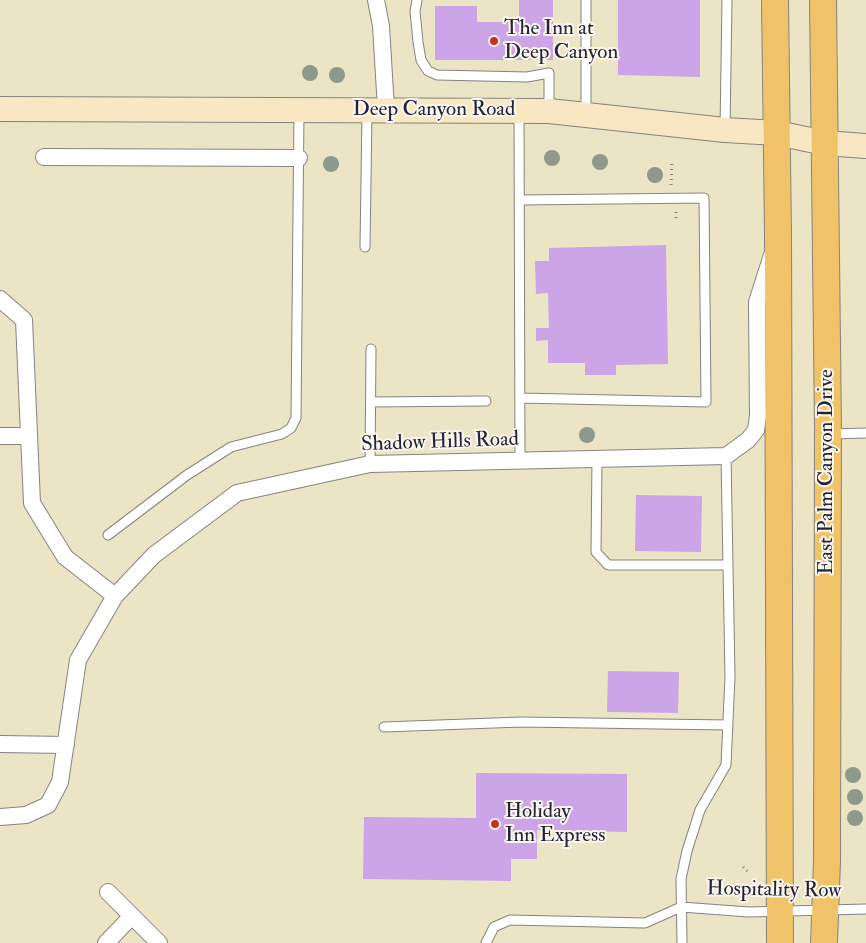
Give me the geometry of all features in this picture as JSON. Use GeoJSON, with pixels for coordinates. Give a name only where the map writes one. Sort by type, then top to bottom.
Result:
{"type":"FeatureCollection","features":[{"type":"Feature","properties":{"kind":"main road"},"geometry":{"type":"LineString","coordinates":[[775,0],[778,234],[780,943]]}},
{"type":"Feature","properties":{"kind":"main road","name":"East Palm Canyon Drive"},"geometry":{"type":"LineString","coordinates":[[823,0],[828,434],[827,861],[824,943]]}},
{"type":"Feature","properties":{"kind":"street"},"geometry":{"type":"LineString","coordinates":[[376,0],[381,26],[376,109]]}},
{"type":"Feature","properties":{"kind":"street","name":"Deep Canyon Road"},"geometry":{"type":"LineString","coordinates":[[0,109],[549,111],[725,130],[777,133],[825,143],[866,146]]}},
{"type":"Feature","properties":{"kind":"street"},"geometry":{"type":"LineString","coordinates":[[44,157],[299,158]]}},
{"type":"Feature","properties":{"kind":"street"},"geometry":{"type":"LineString","coordinates":[[726,456],[748,440],[756,430],[758,416],[756,302],[778,234]]}},
{"type":"Feature","properties":{"kind":"street"},"geometry":{"type":"LineString","coordinates":[[0,299],[24,320],[32,503],[64,557],[115,596]]}},
{"type":"Feature","properties":{"kind":"street"},"geometry":{"type":"LineString","coordinates":[[0,436],[29,436]]}},
{"type":"Feature","properties":{"kind":"street","name":"Shadow Hills Road"},"geometry":{"type":"LineString","coordinates":[[0,817],[26,815],[48,805],[60,782],[78,660],[115,596],[154,555],[237,494],[370,464],[726,456]]}},
{"type":"Feature","properties":{"kind":"street"},"geometry":{"type":"LineString","coordinates":[[0,744],[66,744]]}},
{"type":"Feature","properties":{"kind":"street"},"geometry":{"type":"LineString","coordinates":[[108,892],[159,943]]}},
{"type":"Feature","properties":{"kind":"street"},"geometry":{"type":"LineString","coordinates":[[106,943],[132,916]]}},
{"type":"Feature","properties":{"kind":"lane"},"geometry":{"type":"LineString","coordinates":[[417,0],[415,11],[418,42],[421,60],[428,71],[437,75],[517,77],[549,73],[549,111]]}},
{"type":"Feature","properties":{"kind":"lane"},"geometry":{"type":"LineString","coordinates":[[586,0],[586,114]]}},
{"type":"Feature","properties":{"kind":"lane"},"geometry":{"type":"LineString","coordinates":[[725,130],[727,0]]}},
{"type":"Feature","properties":{"kind":"lane"},"geometry":{"type":"LineString","coordinates":[[108,536],[187,475],[231,447],[282,434],[291,428],[296,418],[299,109]]}},
{"type":"Feature","properties":{"kind":"lane"},"geometry":{"type":"LineString","coordinates":[[365,247],[376,109]]}},
{"type":"Feature","properties":{"kind":"lane"},"geometry":{"type":"LineString","coordinates":[[519,111],[520,460]]}},
{"type":"Feature","properties":{"kind":"lane"},"geometry":{"type":"LineString","coordinates":[[520,200],[704,198],[706,402],[520,398]]}},
{"type":"Feature","properties":{"kind":"lane"},"geometry":{"type":"LineString","coordinates":[[370,464],[371,349]]}},
{"type":"Feature","properties":{"kind":"lane"},"geometry":{"type":"LineString","coordinates":[[371,402],[486,401]]}},
{"type":"Feature","properties":{"kind":"lane"},"geometry":{"type":"LineString","coordinates":[[828,434],[866,433]]}},
{"type":"Feature","properties":{"kind":"lane"},"geometry":{"type":"LineString","coordinates":[[682,943],[681,879],[700,810],[726,765],[728,725],[728,565],[726,456]]}},
{"type":"Feature","properties":{"kind":"lane"},"geometry":{"type":"LineString","coordinates":[[596,459],[596,552],[608,565],[728,565]]}},
{"type":"Feature","properties":{"kind":"lane"},"geometry":{"type":"LineString","coordinates":[[384,727],[521,722],[728,725]]}},
{"type":"Feature","properties":{"kind":"lane"},"geometry":{"type":"LineString","coordinates":[[486,943],[494,927],[510,920],[645,923],[681,907]]}},
{"type":"Feature","properties":{"kind":"lane","name":"Hospitality Row"},"geometry":{"type":"LineString","coordinates":[[681,907],[749,912],[866,909]]}},
{"type":"Feature","properties":{"kind":"path"},"geometry":{"type":"LineString","coordinates":[[671,198],[672,161]]}},
{"type":"Feature","properties":{"kind":"path"},"geometry":{"type":"LineString","coordinates":[[743,867],[748,872]]}},
{"type":"Feature","properties":{"kind":"building","name":"The Inn at Deep Canyon"},"geometry":{"type":"Polygon","coordinates":[[[519,0],[553,0],[553,60],[435,60],[435,6],[477,6],[477,22],[519,22],[519,0]]]}},
{"type":"Feature","properties":{"kind":"building"},"geometry":{"type":"Polygon","coordinates":[[[618,0],[700,0],[700,77],[618,75],[618,0]]]}},
{"type":"Feature","properties":{"kind":"building"},"geometry":{"type":"Polygon","coordinates":[[[666,245],[668,364],[616,365],[616,375],[585,375],[585,363],[548,363],[548,340],[536,341],[536,328],[549,328],[548,293],[536,294],[535,261],[549,261],[549,248],[666,245]]]}},
{"type":"Feature","properties":{"kind":"building"},"geometry":{"type":"Polygon","coordinates":[[[636,495],[702,496],[701,552],[635,551],[636,495]]]}},
{"type":"Feature","properties":{"kind":"building"},"geometry":{"type":"Polygon","coordinates":[[[608,671],[679,672],[678,713],[607,712],[608,671]]]}},
{"type":"Feature","properties":{"kind":"building","name":"Holiday Inn Express"},"geometry":{"type":"Polygon","coordinates":[[[476,773],[627,774],[627,832],[537,830],[537,859],[511,859],[511,881],[363,879],[364,817],[476,818],[476,773]]]}},
{"type":"Feature","properties":{"kind":"place","name":"The Inn at Deep Canyon"},"geometry":{"type":"Point","coordinates":[494,41]}},
{"type":"Feature","properties":{"kind":"place","name":"Holiday Inn Express"},"geometry":{"type":"Point","coordinates":[495,824]}}]}
